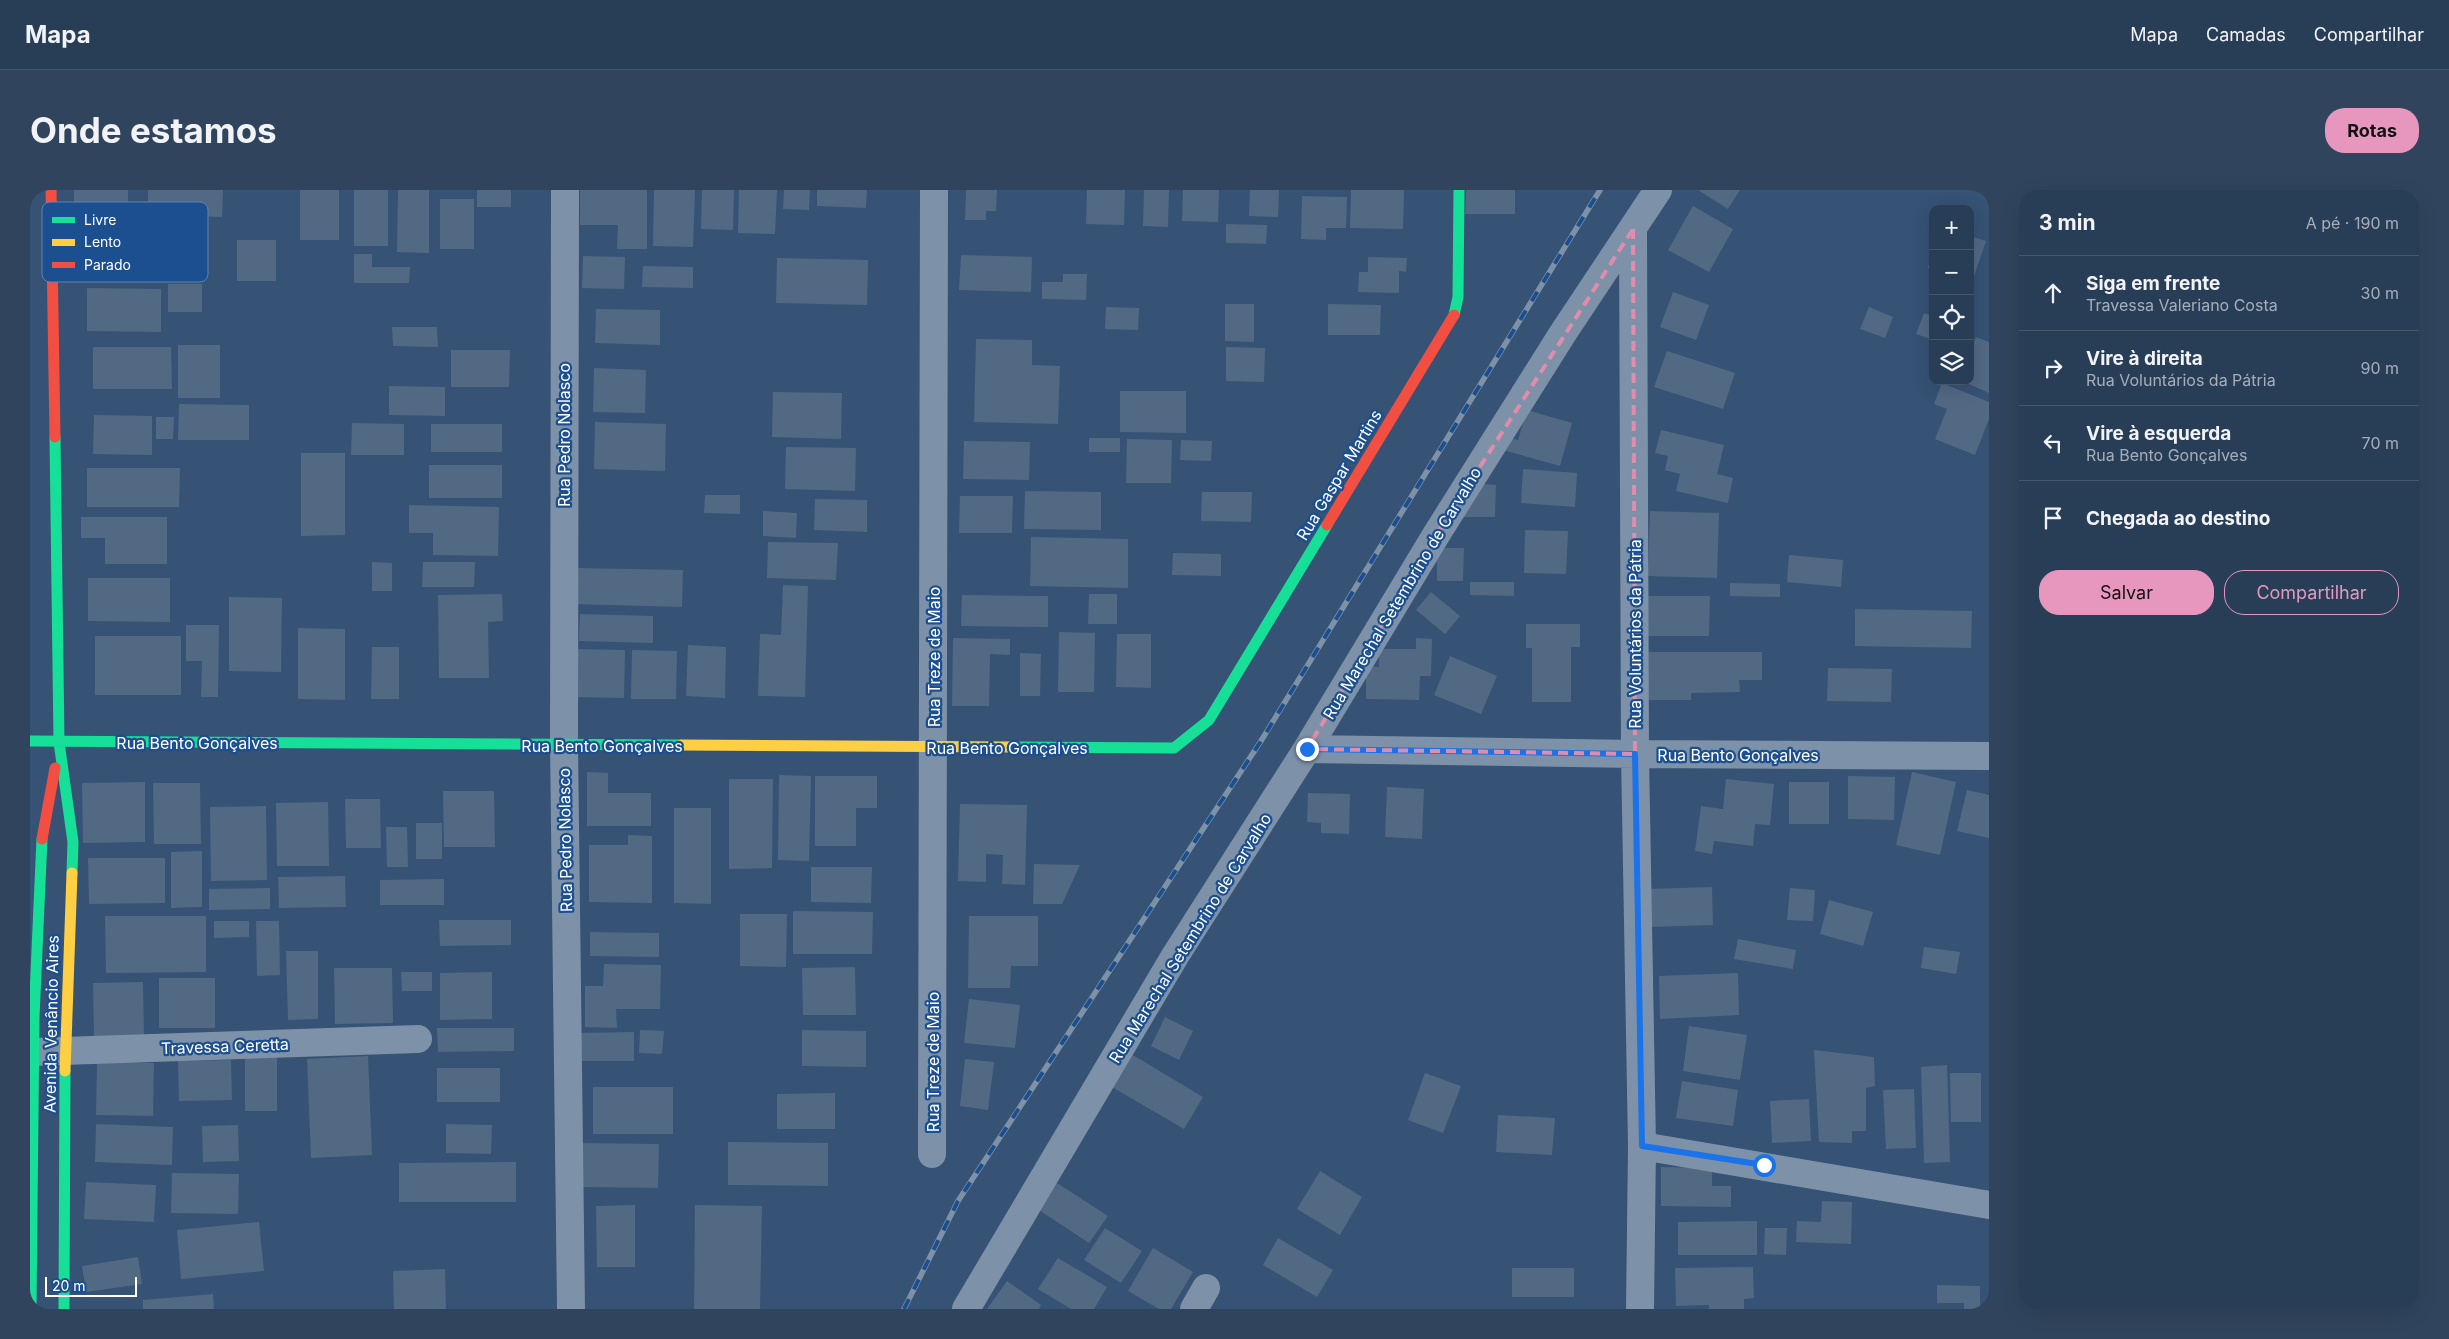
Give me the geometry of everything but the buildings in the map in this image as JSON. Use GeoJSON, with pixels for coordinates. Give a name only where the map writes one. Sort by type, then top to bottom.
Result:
{"type":"FeatureCollection","features":[{"type":"Feature","properties":{"kind":"street","name":"Rua Pedro Nolasco"},"geometry":{"type":"LineString","coordinates":[[565,190],[564,745],[570,1309]]}},
{"type":"Feature","properties":{"kind":"street","name":"Rua Treze de Maio"},"geometry":{"type":"LineString","coordinates":[[932,1154],[934,190]]}},
{"type":"Feature","properties":{"kind":"street","name":"Rua Gaspar Martins"},"geometry":{"type":"LineString","coordinates":[[1174,748],[1209,720],[1453,319],[1458,297],[1459,190]]}},
{"type":"Feature","properties":{"kind":"street","name":"Rua Marechal Setembrino de Carvalho"},"geometry":{"type":"LineString","coordinates":[[966,1309],[1175,956],[1307,749],[1441,526],[1564,332],[1658,190]]}},
{"type":"Feature","properties":{"kind":"street","name":"Rua Voluntários da Pátria"},"geometry":{"type":"LineString","coordinates":[[1633,229],[1635,754],[1642,1146],[1640,1309]]}},
{"type":"Feature","properties":{"kind":"street","name":"Avenida Venâncio Aires"},"geometry":{"type":"LineString","coordinates":[[52,282],[59,742],[73,842],[64,1052],[64,1309]]}},
{"type":"Feature","properties":{"kind":"street","name":"Rua Bento Gonçalves"},"geometry":{"type":"LineString","coordinates":[[30,741],[1174,748]]}},
{"type":"Feature","properties":{"kind":"street","name":"Avenida Venâncio Aires"},"geometry":{"type":"LineString","coordinates":[[32,1309],[33,1052],[42,841],[59,742]]}},
{"type":"Feature","properties":{"kind":"street","name":"Rua Bento Gonçalves"},"geometry":{"type":"LineString","coordinates":[[1307,749],[1635,754],[1989,756]]}},
{"type":"Feature","properties":{"kind":"street","name":"Travessa Ceretta"},"geometry":{"type":"LineString","coordinates":[[33,1052],[418,1039]]}},
{"type":"Feature","properties":{"kind":"street"},"geometry":{"type":"LineString","coordinates":[[1642,1146],[1989,1205]]}},
{"type":"Feature","properties":{"kind":"highlighted area"},"geometry":{"type":"Polygon","coordinates":[[[1633,229],[1635,754],[1307,749],[1436,535],[1633,229]]]}},
{"type":"Feature","properties":{"kind":"railway"},"geometry":{"type":"LineString","coordinates":[[904,1309],[958,1201],[1261,741],[1600,190]]}},
{"type":"Feature","properties":{"kind":"traffic: fast"},"geometry":{"type":"LineString","coordinates":[[1454,315],[1458,297],[1459,190]]}},
{"type":"Feature","properties":{"kind":"traffic: fast"},"geometry":{"type":"LineString","coordinates":[[55,437],[59,742],[73,842],[72,873]]}},
{"type":"Feature","properties":{"kind":"traffic: fast"},"geometry":{"type":"LineString","coordinates":[[1009,747],[1174,748],[1209,720],[1327,525]]}},
{"type":"Feature","properties":{"kind":"traffic: fast"},"geometry":{"type":"LineString","coordinates":[[30,741],[681,745]]}},
{"type":"Feature","properties":{"kind":"traffic: fast"},"geometry":{"type":"LineString","coordinates":[[31,1309],[34,1017],[42,839]]}},
{"type":"Feature","properties":{"kind":"traffic: fast"},"geometry":{"type":"LineString","coordinates":[[64,1309],[65,1071]]}},
{"type":"Feature","properties":{"kind":"traffic: slow"},"geometry":{"type":"LineString","coordinates":[[681,745],[1009,747]]}},
{"type":"Feature","properties":{"kind":"traffic: slow"},"geometry":{"type":"LineString","coordinates":[[65,1071],[72,873]]}},
{"type":"Feature","properties":{"kind":"traffic: jam"},"geometry":{"type":"LineString","coordinates":[[51,190],[51,202]]}},
{"type":"Feature","properties":{"kind":"traffic: jam"},"geometry":{"type":"LineString","coordinates":[[52,282],[55,437]]}},
{"type":"Feature","properties":{"kind":"traffic: jam"},"geometry":{"type":"LineString","coordinates":[[1327,525],[1454,315]]}},
{"type":"Feature","properties":{"kind":"traffic: jam"},"geometry":{"type":"LineString","coordinates":[[42,839],[55,768]]}},
{"type":"Feature","properties":{"kind":"route"},"geometry":{"type":"LineString","coordinates":[[1307,749],[1635,754],[1642,1146],[1764,1165]]}}]}
